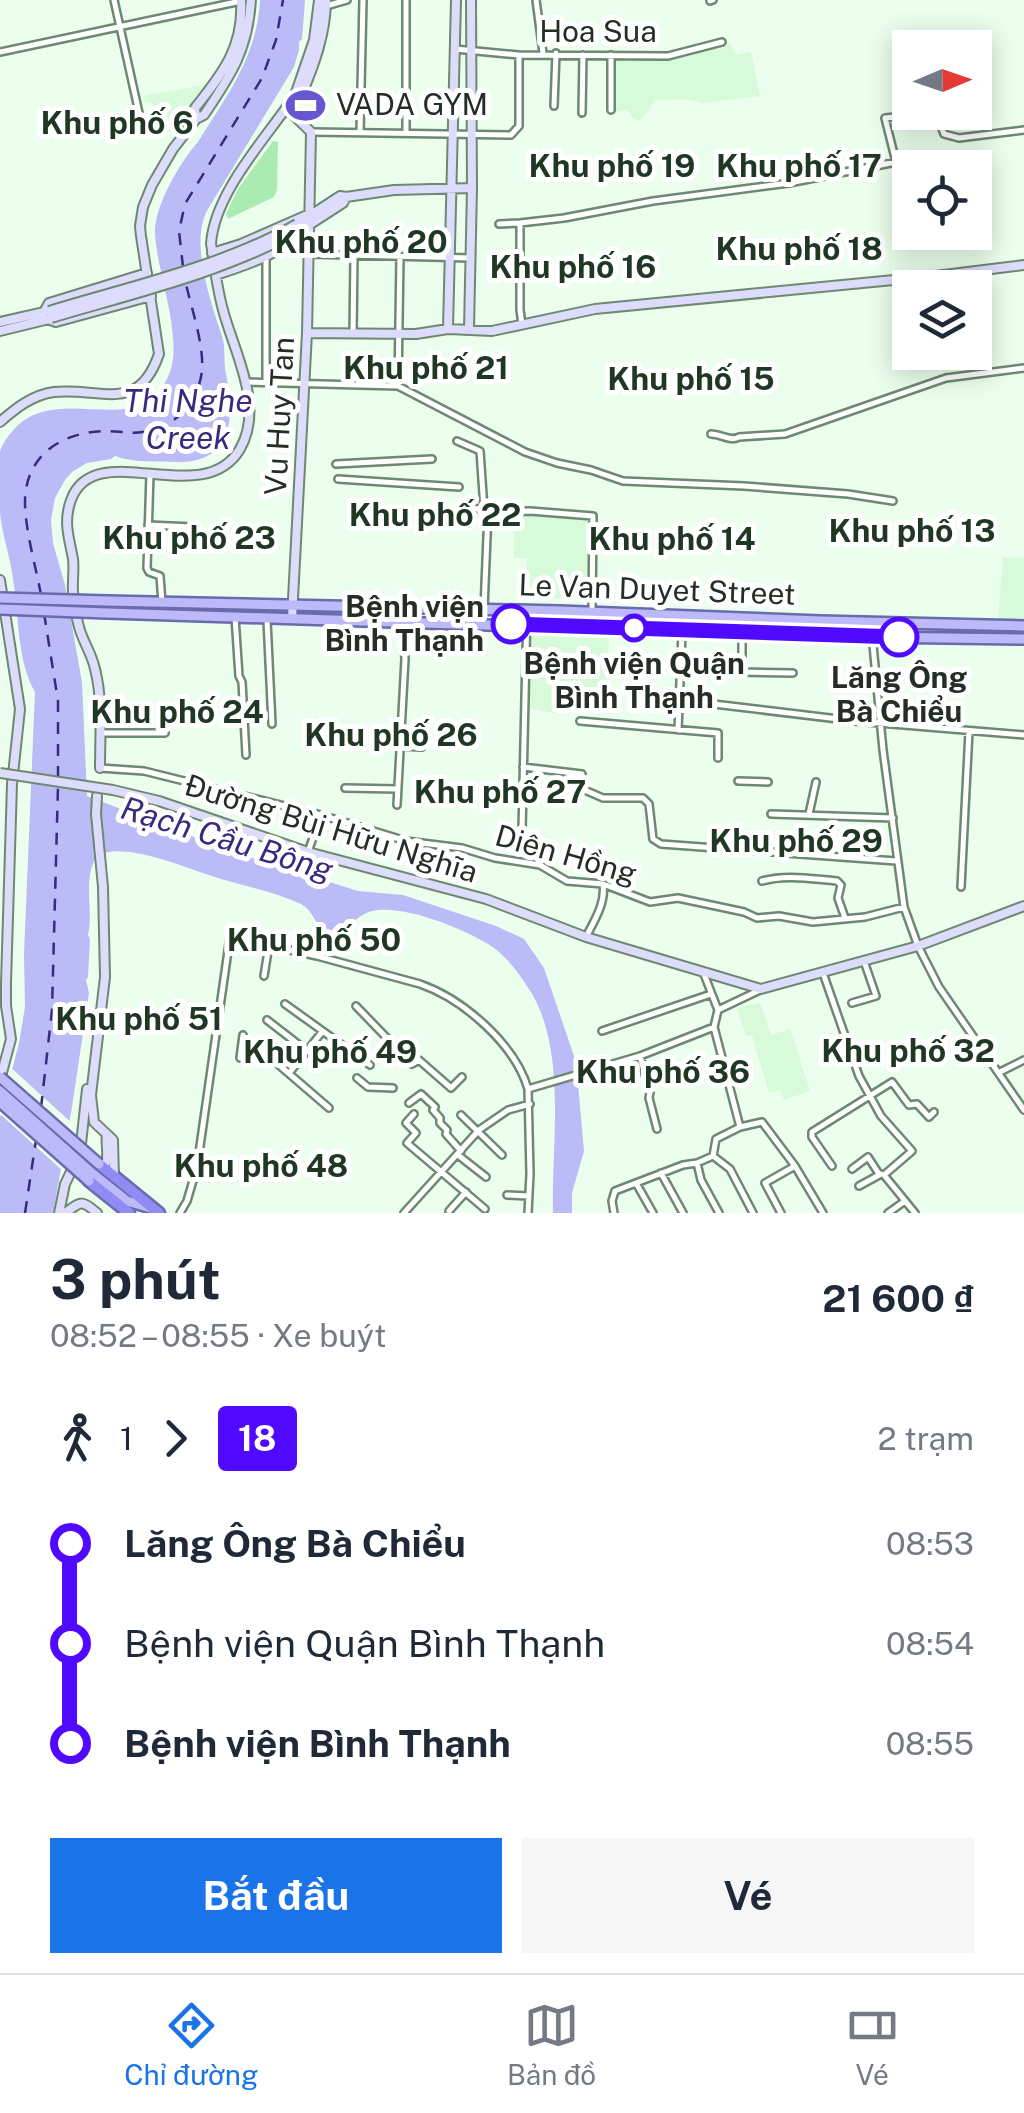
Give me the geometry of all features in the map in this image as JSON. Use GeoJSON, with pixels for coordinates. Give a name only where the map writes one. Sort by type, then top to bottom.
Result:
{"type":"FeatureCollection","features":[{"type":"Feature","properties":{"kind":"highway"},"geometry":{"type":"LineString","coordinates":[[96,1171],[114,1177],[156,1211]]}},
{"type":"Feature","properties":{"kind":"highway"},"geometry":{"type":"LineString","coordinates":[[96,1171],[129,1213]]}},
{"type":"Feature","properties":{"kind":"main road","name":"Le Van Duyet Street"},"geometry":{"type":"LineString","coordinates":[[0,598],[1024,626]]}},
{"type":"Feature","properties":{"kind":"main road"},"geometry":{"type":"LineString","coordinates":[[404,608],[404,622]]}},
{"type":"Feature","properties":{"kind":"main road","name":"Le Van Duyet Street"},"geometry":{"type":"LineString","coordinates":[[0,610],[1024,639]]}},
{"type":"Feature","properties":{"kind":"main road"},"geometry":{"type":"LineString","coordinates":[[559,626],[560,611]]}},
{"type":"Feature","properties":{"kind":"main road"},"geometry":{"type":"LineString","coordinates":[[940,638],[941,625]]}},
{"type":"Feature","properties":{"kind":"main road"},"geometry":{"type":"LineString","coordinates":[[0,1078],[127,1201],[156,1211]]}},
{"type":"Feature","properties":{"kind":"main road"},"geometry":{"type":"LineString","coordinates":[[0,1092],[96,1171]]}},
{"type":"Feature","properties":{"kind":"main road"},"geometry":{"type":"LineString","coordinates":[[0,1102],[96,1171]]}},
{"type":"Feature","properties":{"kind":"street"},"geometry":{"type":"LineString","coordinates":[[114,0],[144,130]]}},
{"type":"Feature","properties":{"kind":"street"},"geometry":{"type":"LineString","coordinates":[[0,52],[241,0],[238,41],[214,84],[195,108],[196,120]]}},
{"type":"Feature","properties":{"kind":"street"},"geometry":{"type":"LineString","coordinates":[[0,422],[35,396],[56,392],[130,392],[153,372],[159,354],[140,226],[146,196],[174,149],[196,120],[204,116],[240,58],[252,0]]}},
{"type":"Feature","properties":{"kind":"street"},"geometry":{"type":"LineString","coordinates":[[100,768],[96,671],[79,629],[66,516],[73,495],[86,480],[128,471],[198,476],[227,464],[239,451],[248,420],[246,382],[222,307],[210,242],[230,188],[294,98],[324,2],[347,0]]}},
{"type":"Feature","properties":{"kind":"street"},"geometry":{"type":"LineString","coordinates":[[360,132],[364,0]]}},
{"type":"Feature","properties":{"kind":"street"},"geometry":{"type":"LineString","coordinates":[[406,0],[406,133]]}},
{"type":"Feature","properties":{"kind":"street"},"geometry":{"type":"LineString","coordinates":[[448,329],[456,0]]}},
{"type":"Feature","properties":{"kind":"street"},"geometry":{"type":"LineString","coordinates":[[469,329],[471,0]]}},
{"type":"Feature","properties":{"kind":"street"},"geometry":{"type":"LineString","coordinates":[[536,0],[543,54]]}},
{"type":"Feature","properties":{"kind":"street","name":"Hoa Sua"},"geometry":{"type":"LineString","coordinates":[[455,49],[519,55],[668,56],[722,42]]}},
{"type":"Feature","properties":{"kind":"street"},"geometry":{"type":"LineString","coordinates":[[554,106],[556,53]]}},
{"type":"Feature","properties":{"kind":"street"},"geometry":{"type":"LineString","coordinates":[[286,108],[311,132],[510,135],[519,126],[519,55]]}},
{"type":"Feature","properties":{"kind":"street"},"geometry":{"type":"LineString","coordinates":[[582,55],[582,113]]}},
{"type":"Feature","properties":{"kind":"street"},"geometry":{"type":"LineString","coordinates":[[611,55],[611,110]]}},
{"type":"Feature","properties":{"kind":"street"},"geometry":{"type":"LineString","coordinates":[[499,224],[564,218],[653,200],[789,183],[896,162],[885,118],[936,113],[944,134],[959,138],[1024,130]]}},
{"type":"Feature","properties":{"kind":"street","name":"Vu Huy Tan"},"geometry":{"type":"LineString","coordinates":[[292,618],[307,333],[311,132]]}},
{"type":"Feature","properties":{"kind":"street"},"geometry":{"type":"LineString","coordinates":[[0,331],[222,266],[272,246],[309,220],[343,203],[346,197],[394,190],[472,188]]}},
{"type":"Feature","properties":{"kind":"street"},"geometry":{"type":"LineString","coordinates":[[212,253],[296,218],[309,220]]}},
{"type":"Feature","properties":{"kind":"street"},"geometry":{"type":"LineString","coordinates":[[216,275],[295,241],[309,220]]}},
{"type":"Feature","properties":{"kind":"street"},"geometry":{"type":"LineString","coordinates":[[520,224],[522,324]]}},
{"type":"Feature","properties":{"kind":"street"},"geometry":{"type":"LineString","coordinates":[[309,254],[471,258]]}},
{"type":"Feature","properties":{"kind":"street"},"geometry":{"type":"LineString","coordinates":[[353,334],[354,255]]}},
{"type":"Feature","properties":{"kind":"street"},"geometry":{"type":"LineString","coordinates":[[266,256],[266,382]]}},
{"type":"Feature","properties":{"kind":"street"},"geometry":{"type":"LineString","coordinates":[[398,386],[400,256]]}},
{"type":"Feature","properties":{"kind":"street"},"geometry":{"type":"LineString","coordinates":[[307,333],[492,331],[595,310],[1024,265]]}},
{"type":"Feature","properties":{"kind":"street"},"geometry":{"type":"LineString","coordinates":[[48,315],[49,303],[147,273]]}},
{"type":"Feature","properties":{"kind":"street"},"geometry":{"type":"LineString","coordinates":[[0,322],[48,315],[56,322],[151,296]]}},
{"type":"Feature","properties":{"kind":"street"},"geometry":{"type":"LineString","coordinates":[[711,434],[735,439],[785,434],[946,378],[1024,368]]}},
{"type":"Feature","properties":{"kind":"street"},"geometry":{"type":"LineString","coordinates":[[246,382],[398,386],[525,452],[623,482],[744,486],[893,501]]}},
{"type":"Feature","properties":{"kind":"street"},"geometry":{"type":"LineString","coordinates":[[457,441],[480,451],[486,510],[484,609]]}},
{"type":"Feature","properties":{"kind":"street"},"geometry":{"type":"LineString","coordinates":[[336,464],[432,459]]}},
{"type":"Feature","properties":{"kind":"street"},"geometry":{"type":"LineString","coordinates":[[150,474],[147,568],[160,576],[162,603]]}},
{"type":"Feature","properties":{"kind":"street"},"geometry":{"type":"LineString","coordinates":[[338,479],[458,487]]}},
{"type":"Feature","properties":{"kind":"street"},"geometry":{"type":"LineString","coordinates":[[458,508],[593,516],[592,613]]}},
{"type":"Feature","properties":{"kind":"street"},"geometry":{"type":"LineString","coordinates":[[148,525],[194,527]]}},
{"type":"Feature","properties":{"kind":"street"},"geometry":{"type":"LineString","coordinates":[[0,580],[20,708],[12,784],[3,1008],[11,1039],[0,1078]]}},
{"type":"Feature","properties":{"kind":"street"},"geometry":{"type":"LineString","coordinates":[[522,830],[527,610]]}},
{"type":"Feature","properties":{"kind":"street"},"geometry":{"type":"LineString","coordinates":[[235,617],[246,754]]}},
{"type":"Feature","properties":{"kind":"street"},"geometry":{"type":"LineString","coordinates":[[267,617],[272,724]]}},
{"type":"Feature","properties":{"kind":"street"},"geometry":{"type":"LineString","coordinates":[[398,805],[404,622]]}},
{"type":"Feature","properties":{"kind":"street"},"geometry":{"type":"LineString","coordinates":[[871,622],[904,907],[939,987],[1024,1110]]}},
{"type":"Feature","properties":{"kind":"street"},"geometry":{"type":"LineString","coordinates":[[678,730],[682,630]]}},
{"type":"Feature","properties":{"kind":"street"},"geometry":{"type":"LineString","coordinates":[[742,632],[742,672],[793,673]]}},
{"type":"Feature","properties":{"kind":"street"},"geometry":{"type":"LineString","coordinates":[[680,700],[1024,735]]}},
{"type":"Feature","properties":{"kind":"street"},"geometry":{"type":"LineString","coordinates":[[580,720],[718,733],[718,758]]}},
{"type":"Feature","properties":{"kind":"street"},"geometry":{"type":"LineString","coordinates":[[961,887],[969,731]]}},
{"type":"Feature","properties":{"kind":"street"},"geometry":{"type":"LineString","coordinates":[[100,733],[165,733]]}},
{"type":"Feature","properties":{"kind":"street"},"geometry":{"type":"LineString","coordinates":[[400,746],[422,747]]}},
{"type":"Feature","properties":{"kind":"street"},"geometry":{"type":"LineString","coordinates":[[523,767],[582,774],[580,788],[603,798],[643,798],[649,804],[654,838],[661,844],[897,861]]}},
{"type":"Feature","properties":{"kind":"street","name":"Diên Hồng"},"geometry":{"type":"LineString","coordinates":[[100,768],[144,771],[406,842],[462,848],[540,865],[567,881],[604,884],[650,902],[678,898],[757,918],[780,916],[813,922],[865,917],[904,907]]}},
{"type":"Feature","properties":{"kind":"street","name":"Đường Bùi Hữu Nghĩa"},"geometry":{"type":"LineString","coordinates":[[0,773],[160,801],[308,852],[486,899],[586,937],[761,989]]}},
{"type":"Feature","properties":{"kind":"street"},"geometry":{"type":"LineString","coordinates":[[738,781],[768,782]]}},
{"type":"Feature","properties":{"kind":"street"},"geometry":{"type":"LineString","coordinates":[[809,814],[816,782]]}},
{"type":"Feature","properties":{"kind":"street"},"geometry":{"type":"LineString","coordinates":[[344,788],[398,789]]}},
{"type":"Feature","properties":{"kind":"street"},"geometry":{"type":"LineString","coordinates":[[97,796],[104,977],[92,1117],[113,1140],[114,1177]]}},
{"type":"Feature","properties":{"kind":"street"},"geometry":{"type":"LineString","coordinates":[[771,814],[893,818]]}},
{"type":"Feature","properties":{"kind":"street"},"geometry":{"type":"LineString","coordinates":[[308,852],[321,816]]}},
{"type":"Feature","properties":{"kind":"street"},"geometry":{"type":"LineString","coordinates":[[762,881],[837,881],[841,885],[838,898],[845,918]]}},
{"type":"Feature","properties":{"kind":"street"},"geometry":{"type":"LineString","coordinates":[[586,937],[598,913],[604,884]]}},
{"type":"Feature","properties":{"kind":"street"},"geometry":{"type":"LineString","coordinates":[[0,916],[10,904]]}},
{"type":"Feature","properties":{"kind":"street","name":"Đường Bùi Hữu Nghĩa"},"geometry":{"type":"LineString","coordinates":[[718,1010],[761,989],[918,946],[1024,906]]}},
{"type":"Feature","properties":{"kind":"street"},"geometry":{"type":"LineString","coordinates":[[180,1213],[197,1167],[230,937],[434,989],[475,1016],[515,1062],[528,1089],[528,1213]]}},
{"type":"Feature","properties":{"kind":"street"},"geometry":{"type":"LineString","coordinates":[[264,976],[269,945]]}},
{"type":"Feature","properties":{"kind":"street"},"geometry":{"type":"LineString","coordinates":[[852,1004],[876,996],[864,961]]}},
{"type":"Feature","properties":{"kind":"street"},"geometry":{"type":"LineString","coordinates":[[823,973],[859,1076],[881,1116],[912,1151],[859,1186]]}},
{"type":"Feature","properties":{"kind":"street"},"geometry":{"type":"LineString","coordinates":[[704,974],[718,1010],[714,1028],[740,1126]]}},
{"type":"Feature","properties":{"kind":"street"},"geometry":{"type":"LineString","coordinates":[[602,1031],[711,994]]}},
{"type":"Feature","properties":{"kind":"street"},"geometry":{"type":"LineString","coordinates":[[285,1004],[370,1065]]}},
{"type":"Feature","properties":{"kind":"street"},"geometry":{"type":"LineString","coordinates":[[356,1006],[412,1064],[419,1060],[451,1088],[462,1077]]}},
{"type":"Feature","properties":{"kind":"street"},"geometry":{"type":"LineString","coordinates":[[267,1020],[307,1051]]}},
{"type":"Feature","properties":{"kind":"street"},"geometry":{"type":"LineString","coordinates":[[528,1089],[640,1056],[714,1028]]}},
{"type":"Feature","properties":{"kind":"street"},"geometry":{"type":"LineString","coordinates":[[290,1072],[323,1031]]}},
{"type":"Feature","properties":{"kind":"street"},"geometry":{"type":"LineString","coordinates":[[240,1058],[244,1035]]}},
{"type":"Feature","properties":{"kind":"street"},"geometry":{"type":"LineString","coordinates":[[640,1056],[657,1129]]}},
{"type":"Feature","properties":{"kind":"street"},"geometry":{"type":"LineString","coordinates":[[272,1058],[329,1108]]}},
{"type":"Feature","properties":{"kind":"street"},"geometry":{"type":"LineString","coordinates":[[1000,1072],[1024,1060]]}},
{"type":"Feature","properties":{"kind":"street"},"geometry":{"type":"LineString","coordinates":[[93,1078],[87,1088],[80,1153],[62,1197],[65,1212],[77,1204],[86,1204],[97,1213]]}},
{"type":"Feature","properties":{"kind":"street"},"geometry":{"type":"LineString","coordinates":[[357,1078],[368,1087],[393,1088]]}},
{"type":"Feature","properties":{"kind":"street"},"geometry":{"type":"LineString","coordinates":[[832,1166],[812,1132],[892,1082],[909,1104],[917,1104],[928,1117],[934,1112]]}},
{"type":"Feature","properties":{"kind":"street"},"geometry":{"type":"LineString","coordinates":[[409,1103],[422,1094],[435,1106],[433,1110],[446,1134],[486,1177]]}},
{"type":"Feature","properties":{"kind":"street"},"geometry":{"type":"LineString","coordinates":[[404,1213],[478,1132],[508,1110],[530,1104]]}},
{"type":"Feature","properties":{"kind":"street"},"geometry":{"type":"LineString","coordinates":[[414,1114],[406,1123],[416,1133],[407,1143],[485,1210]]}},
{"type":"Feature","properties":{"kind":"street"},"geometry":{"type":"LineString","coordinates":[[461,1115],[502,1156]]}},
{"type":"Feature","properties":{"kind":"street"},"geometry":{"type":"LineString","coordinates":[[713,1156],[716,1139],[740,1126],[762,1122],[823,1213]]}},
{"type":"Feature","properties":{"kind":"street"},"geometry":{"type":"LineString","coordinates":[[96,1171],[108,1159],[107,1135]]}},
{"type":"Feature","properties":{"kind":"street"},"geometry":{"type":"LineString","coordinates":[[614,1213],[612,1201],[616,1191],[713,1156]]}},
{"type":"Feature","properties":{"kind":"street"},"geometry":{"type":"LineString","coordinates":[[713,1156],[730,1169],[753,1213]]}},
{"type":"Feature","properties":{"kind":"street"},"geometry":{"type":"LineString","coordinates":[[852,1169],[868,1158],[915,1213]]}},
{"type":"Feature","properties":{"kind":"street"},"geometry":{"type":"LineString","coordinates":[[697,1164],[719,1213]]}},
{"type":"Feature","properties":{"kind":"street"},"geometry":{"type":"LineString","coordinates":[[781,1213],[765,1183],[794,1166]]}},
{"type":"Feature","properties":{"kind":"street"},"geometry":{"type":"LineString","coordinates":[[661,1173],[683,1213]]}},
{"type":"Feature","properties":{"kind":"street"},"geometry":{"type":"LineString","coordinates":[[636,1183],[653,1213]]}},
{"type":"Feature","properties":{"kind":"street"},"geometry":{"type":"LineString","coordinates":[[448,1211],[466,1192]]}},
{"type":"Feature","properties":{"kind":"street"},"geometry":{"type":"LineString","coordinates":[[507,1195],[528,1196]]}},
{"type":"Feature","properties":{"kind":"street"},"geometry":{"type":"LineString","coordinates":[[888,1213],[905,1201]]}},
{"type":"Feature","properties":{"kind":"shaded area"},"geometry":{"type":"Polygon","coordinates":[[[730,44],[736,55],[751,52],[760,96],[703,103],[655,100],[640,121],[627,110],[613,111],[614,63],[619,59],[677,59],[730,44]]]}},
{"type":"Feature","properties":{"kind":"shaded area"},"geometry":{"type":"Polygon","coordinates":[[[209,84],[174,135],[156,119],[154,105],[145,103],[144,96],[209,84]]]}},
{"type":"Feature","properties":{"kind":"shaded area"},"geometry":{"type":"Polygon","coordinates":[[[514,513],[592,518],[590,599],[525,597],[527,558],[514,558],[514,513]]]}},
{"type":"Feature","properties":{"kind":"shaded area"},"geometry":{"type":"Polygon","coordinates":[[[1003,557],[1024,558],[1024,619],[998,619],[1003,557]]]}},
{"type":"Feature","properties":{"kind":"shaded area"},"geometry":{"type":"Polygon","coordinates":[[[531,632],[609,634],[607,687],[611,687],[611,704],[558,706],[557,714],[530,708],[531,632]]]}},
{"type":"Feature","properties":{"kind":"shaded area"},"geometry":{"type":"Polygon","coordinates":[[[760,1003],[771,1035],[790,1029],[810,1091],[784,1100],[780,1090],[769,1093],[752,1035],[746,1036],[737,1008],[760,1003]]]}},
{"type":"Feature","properties":{"kind":"green space"},"geometry":{"type":"Polygon","coordinates":[[[273,141],[278,142],[274,197],[228,219],[226,214],[238,189],[273,141]]]}},
{"type":"Feature","properties":{"kind":"water","name":"Thi Nghe Creek"},"geometry":{"type":"Polygon","coordinates":[[[260,0],[305,0],[302,39],[294,67],[203,223],[201,255],[224,345],[229,390],[226,435],[209,455],[195,461],[129,460],[115,456],[87,463],[72,472],[55,498],[51,520],[53,543],[65,585],[82,683],[87,796],[236,853],[358,891],[403,895],[524,939],[544,968],[576,1062],[584,1151],[572,1193],[572,1213],[553,1213],[555,1098],[549,1040],[529,989],[494,948],[448,925],[400,911],[372,911],[344,929],[326,931],[305,907],[291,900],[161,859],[118,851],[97,856],[90,875],[86,980],[89,993],[53,1213],[0,1213],[0,1117],[25,1007],[35,692],[21,650],[11,565],[1,520],[0,452],[16,427],[35,414],[56,409],[122,409],[141,405],[157,393],[170,372],[173,339],[157,250],[156,219],[177,171],[239,75],[253,40],[260,0]]]}},
{"type":"Feature","properties":{"kind":"pier"},"geometry":{"type":"Polygon","coordinates":[[[8,1065],[74,1125],[64,1172],[0,1114],[8,1065]]]}},
{"type":"Feature","properties":{"kind":"ferry route"},"geometry":{"type":"LineString","coordinates":[[183,267],[179,231],[185,204],[262,78],[276,40],[283,0]]}},
{"type":"Feature","properties":{"kind":"ferry route"},"geometry":{"type":"LineString","coordinates":[[41,595],[26,513],[30,475],[44,453],[66,439],[91,432],[155,430],[183,412],[196,393],[202,370],[199,337],[185,280]]}},
{"type":"Feature","properties":{"kind":"ferry route"},"geometry":{"type":"LineString","coordinates":[[44,613],[58,701],[58,778]]}},
{"type":"Feature","properties":{"kind":"ferry route"},"geometry":{"type":"LineString","coordinates":[[41,1108],[52,1010],[58,786]]}},
{"type":"Feature","properties":{"kind":"ferry route"},"geometry":{"type":"LineString","coordinates":[[25,1213],[36,1140]]}},
{"type":"Feature","properties":{"kind":"bus line","name":"18"},"geometry":{"type":"LineString","coordinates":[[511,624],[899,637]]}},
{"type":"Feature","properties":{"kind":"place","name":"VADA GYM"},"geometry":{"type":"Point","coordinates":[306,105]}},
{"type":"Feature","properties":{"kind":"place","name":"Bệnh viện Bình Thạnh"},"geometry":{"type":"Point","coordinates":[511,624]}},
{"type":"Feature","properties":{"kind":"place","name":"Bệnh viện Quận Bình Thạnh"},"geometry":{"type":"Point","coordinates":[634,628]}},
{"type":"Feature","properties":{"kind":"place","name":"Lăng Ông Bà Chiểu"},"geometry":{"type":"Point","coordinates":[899,637]}},
{"type":"Feature","properties":{"kind":"district","name":"Khu phố 6"},"geometry":{"type":"Point","coordinates":[117,123]}},
{"type":"Feature","properties":{"kind":"district","name":"Khu phố 19"},"geometry":{"type":"Point","coordinates":[612,166]}},
{"type":"Feature","properties":{"kind":"district","name":"Khu phố 17"},"geometry":{"type":"Point","coordinates":[799,166]}},
{"type":"Feature","properties":{"kind":"district","name":"Khu phố 20"},"geometry":{"type":"Point","coordinates":[361,242]}},
{"type":"Feature","properties":{"kind":"district","name":"Khu phố 18"},"geometry":{"type":"Point","coordinates":[799,249]}},
{"type":"Feature","properties":{"kind":"district","name":"Khu phố 16"},"geometry":{"type":"Point","coordinates":[573,267]}},
{"type":"Feature","properties":{"kind":"district","name":"Khu phố 21"},"geometry":{"type":"Point","coordinates":[426,368]}},
{"type":"Feature","properties":{"kind":"district","name":"Khu phố 15"},"geometry":{"type":"Point","coordinates":[691,379]}},
{"type":"Feature","properties":{"kind":"district","name":"Khu phố 22"},"geometry":{"type":"Point","coordinates":[435,515]}},
{"type":"Feature","properties":{"kind":"district","name":"Khu phố 13"},"geometry":{"type":"Point","coordinates":[912,531]}},
{"type":"Feature","properties":{"kind":"district","name":"Khu phố 23"},"geometry":{"type":"Point","coordinates":[189,538]}},
{"type":"Feature","properties":{"kind":"district","name":"Khu phố 14"},"geometry":{"type":"Point","coordinates":[672,539]}},
{"type":"Feature","properties":{"kind":"district","name":"Khu phố 24"},"geometry":{"type":"Point","coordinates":[177,712]}},
{"type":"Feature","properties":{"kind":"district","name":"Khu phố 26"},"geometry":{"type":"Point","coordinates":[391,735]}},
{"type":"Feature","properties":{"kind":"district","name":"Khu phố 27"},"geometry":{"type":"Point","coordinates":[500,792]}},
{"type":"Feature","properties":{"kind":"district","name":"Khu phố 29"},"geometry":{"type":"Point","coordinates":[796,841]}},
{"type":"Feature","properties":{"kind":"district","name":"Khu phố 50"},"geometry":{"type":"Point","coordinates":[314,940]}},
{"type":"Feature","properties":{"kind":"district","name":"Khu phố 51"},"geometry":{"type":"Point","coordinates":[139,1019]}},
{"type":"Feature","properties":{"kind":"district","name":"Khu phố 32"},"geometry":{"type":"Point","coordinates":[908,1051]}},
{"type":"Feature","properties":{"kind":"district","name":"Khu phố 49"},"geometry":{"type":"Point","coordinates":[330,1052]}},
{"type":"Feature","properties":{"kind":"district","name":"Khu phố 36"},"geometry":{"type":"Point","coordinates":[663,1072]}},
{"type":"Feature","properties":{"kind":"district","name":"Khu phố 48"},"geometry":{"type":"Point","coordinates":[261,1166]}},
{"type":"Feature","properties":{"kind":"water label","name":"Rạch Cầu Bông"},"geometry":{"type":"Point","coordinates":[227,839]}}]}
